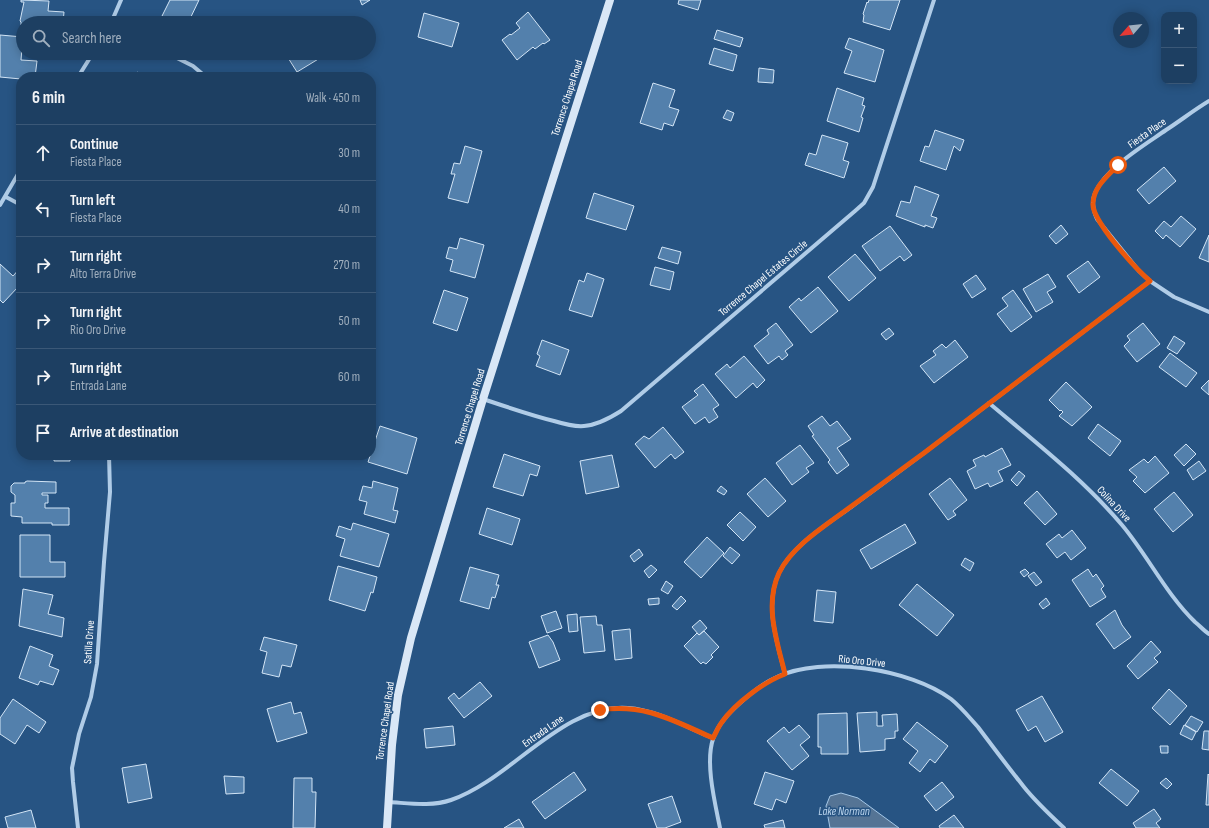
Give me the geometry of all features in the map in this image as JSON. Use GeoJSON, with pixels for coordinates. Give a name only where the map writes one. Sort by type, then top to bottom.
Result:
{"type":"FeatureCollection","features":[{"type":"Feature","properties":{"kind":"street"},"geometry":{"type":"LineString","coordinates":[[114,16],[122,0]]}},
{"type":"Feature","properties":{"kind":"street","name":"Torrence Chapel Road"},"geometry":{"type":"LineString","coordinates":[[387,828],[392,745],[397,702],[411,638],[483,399],[610,0]]}},
{"type":"Feature","properties":{"kind":"street","name":"Torrence Chapel Estates Circle"},"geometry":{"type":"LineString","coordinates":[[483,399],[570,426],[592,425],[611,417],[621,411],[855,211],[864,203],[873,187],[934,0]]}},
{"type":"Feature","properties":{"kind":"street"},"geometry":{"type":"LineString","coordinates":[[81,72],[89,60]]}},
{"type":"Feature","properties":{"kind":"street"},"geometry":{"type":"LineString","coordinates":[[181,60],[193,66],[200,72]]}},
{"type":"Feature","properties":{"kind":"street","name":"Fiesta Place"},"geometry":{"type":"LineString","coordinates":[[1150,281],[1139,271],[1097,219],[1092,203],[1101,183],[1118,165],[1209,101]]}},
{"type":"Feature","properties":{"kind":"street"},"geometry":{"type":"LineString","coordinates":[[0,205],[16,178]]}},
{"type":"Feature","properties":{"kind":"street"},"geometry":{"type":"LineString","coordinates":[[6,197],[16,202]]}},
{"type":"Feature","properties":{"kind":"street"},"geometry":{"type":"LineString","coordinates":[[785,674],[774,630],[772,598],[775,585],[784,563],[798,547],[1150,281],[1174,297],[1209,312]]}},
{"type":"Feature","properties":{"kind":"street","name":"Colina Drive"},"geometry":{"type":"LineString","coordinates":[[989,403],[1051,455],[1090,491],[1131,536],[1170,593],[1185,612],[1209,634]]}},
{"type":"Feature","properties":{"kind":"street","name":"Satilla Drive"},"geometry":{"type":"LineString","coordinates":[[78,828],[72,782],[72,768],[79,734],[91,697],[97,664],[110,499],[109,460]]}},
{"type":"Feature","properties":{"kind":"street","name":"Rio Oro Drive"},"geometry":{"type":"LineString","coordinates":[[720,828],[711,777],[710,756],[713,738],[721,722],[753,692],[776,677],[804,669],[841,667],[869,669],[893,674],[935,689],[951,699],[965,711],[1024,788],[1064,828]]}},
{"type":"Feature","properties":{"kind":"street","name":"Entrada Lane"},"geometry":{"type":"LineString","coordinates":[[388,802],[427,804],[440,803],[469,793],[499,774],[574,720],[600,710],[615,708],[639,709],[671,720],[713,738]]}},
{"type":"Feature","properties":{"kind":"water","name":"Lake Norman"},"geometry":{"type":"Polygon","coordinates":[[[841,793],[858,798],[899,828],[830,828],[826,806],[830,796],[841,793]]]}},
{"type":"Feature","properties":{"kind":"building"},"geometry":{"type":"Polygon","coordinates":[[[21,0],[49,1],[48,11],[64,12],[64,16],[21,16],[24,2],[21,2],[21,0]]]}},
{"type":"Feature","properties":{"kind":"building"},"geometry":{"type":"Polygon","coordinates":[[[170,0],[199,0],[191,16],[162,16],[170,0]]]}},
{"type":"Feature","properties":{"kind":"building"},"geometry":{"type":"Polygon","coordinates":[[[360,0],[370,0],[362,5],[360,0]]]}},
{"type":"Feature","properties":{"kind":"building"},"geometry":{"type":"Polygon","coordinates":[[[679,0],[701,0],[698,10],[678,4],[679,0]]]}},
{"type":"Feature","properties":{"kind":"building"},"geometry":{"type":"Polygon","coordinates":[[[869,0],[900,0],[890,30],[863,22],[863,14],[869,0]]]}},
{"type":"Feature","properties":{"kind":"building"},"geometry":{"type":"Polygon","coordinates":[[[528,12],[550,40],[535,49],[533,47],[517,60],[502,40],[520,28],[516,23],[528,12]]]}},
{"type":"Feature","properties":{"kind":"building"},"geometry":{"type":"Polygon","coordinates":[[[424,13],[459,23],[452,47],[418,37],[424,13]]]}},
{"type":"Feature","properties":{"kind":"building"},"geometry":{"type":"Polygon","coordinates":[[[717,30],[743,38],[740,47],[714,39],[717,30]]]}},
{"type":"Feature","properties":{"kind":"building"},"geometry":{"type":"Polygon","coordinates":[[[0,35],[16,36],[16,60],[37,61],[36,72],[16,72],[16,79],[0,77],[0,35]]]}},
{"type":"Feature","properties":{"kind":"building"},"geometry":{"type":"Polygon","coordinates":[[[849,38],[884,50],[875,82],[844,73],[852,51],[845,48],[849,38]]]}},
{"type":"Feature","properties":{"kind":"building"},"geometry":{"type":"Polygon","coordinates":[[[714,48],[737,55],[733,71],[709,64],[714,48]]]}},
{"type":"Feature","properties":{"kind":"building"},"geometry":{"type":"Polygon","coordinates":[[[289,60],[317,60],[297,72],[289,60]]]}},
{"type":"Feature","properties":{"kind":"building"},"geometry":{"type":"Polygon","coordinates":[[[759,68],[774,70],[773,83],[758,82],[759,68]]]}},
{"type":"Feature","properties":{"kind":"building"},"geometry":{"type":"Polygon","coordinates":[[[653,83],[675,90],[669,107],[679,110],[673,126],[664,123],[662,130],[640,123],[653,83]]]}},
{"type":"Feature","properties":{"kind":"building"},"geometry":{"type":"Polygon","coordinates":[[[837,88],[864,98],[862,105],[865,106],[861,117],[863,118],[859,132],[827,121],[837,88]]]}},
{"type":"Feature","properties":{"kind":"building"},"geometry":{"type":"Polygon","coordinates":[[[727,110],[734,113],[731,121],[723,118],[727,110]]]}},
{"type":"Feature","properties":{"kind":"building"},"geometry":{"type":"Polygon","coordinates":[[[935,130],[964,140],[960,151],[954,146],[946,170],[920,161],[925,146],[929,147],[935,130]]]}},
{"type":"Feature","properties":{"kind":"building"},"geometry":{"type":"Polygon","coordinates":[[[822,135],[848,143],[843,160],[849,162],[844,178],[805,165],[809,153],[816,155],[822,135]]]}},
{"type":"Feature","properties":{"kind":"building"},"geometry":{"type":"Polygon","coordinates":[[[465,146],[482,151],[468,203],[448,198],[455,174],[451,174],[454,163],[460,164],[465,146]]]}},
{"type":"Feature","properties":{"kind":"building"},"geometry":{"type":"Polygon","coordinates":[[[1164,167],[1176,181],[1149,204],[1137,190],[1164,167]]]}},
{"type":"Feature","properties":{"kind":"building"},"geometry":{"type":"Polygon","coordinates":[[[915,186],[939,195],[931,216],[937,218],[933,228],[925,225],[925,227],[896,216],[901,201],[910,203],[915,186]]]}},
{"type":"Feature","properties":{"kind":"building"},"geometry":{"type":"Polygon","coordinates":[[[594,193],[634,206],[626,230],[586,218],[594,193]]]}},
{"type":"Feature","properties":{"kind":"building"},"geometry":{"type":"Polygon","coordinates":[[[1181,216],[1196,229],[1180,247],[1166,235],[1163,239],[1155,231],[1164,221],[1171,227],[1181,216]]]}},
{"type":"Feature","properties":{"kind":"building"},"geometry":{"type":"Polygon","coordinates":[[[1061,225],[1068,234],[1056,244],[1049,236],[1061,225]]]}},
{"type":"Feature","properties":{"kind":"building"},"geometry":{"type":"Polygon","coordinates":[[[890,226],[912,255],[904,261],[900,256],[880,271],[862,246],[890,226]]]}},
{"type":"Feature","properties":{"kind":"building"},"geometry":{"type":"Polygon","coordinates":[[[1209,235],[1209,262],[1199,258],[1209,235]]]}},
{"type":"Feature","properties":{"kind":"building"},"geometry":{"type":"Polygon","coordinates":[[[460,238],[484,245],[475,278],[450,271],[453,260],[446,258],[449,247],[457,249],[460,238]]]}},
{"type":"Feature","properties":{"kind":"building"},"geometry":{"type":"Polygon","coordinates":[[[662,247],[681,252],[678,264],[658,258],[662,247]]]}},
{"type":"Feature","properties":{"kind":"building"},"geometry":{"type":"Polygon","coordinates":[[[855,254],[876,278],[849,301],[828,277],[855,254]]]}},
{"type":"Feature","properties":{"kind":"building"},"geometry":{"type":"Polygon","coordinates":[[[1088,261],[1100,277],[1079,293],[1067,276],[1088,261]]]}},
{"type":"Feature","properties":{"kind":"building"},"geometry":{"type":"Polygon","coordinates":[[[0,264],[13,276],[16,273],[16,289],[3,303],[0,300],[0,264]]]}},
{"type":"Feature","properties":{"kind":"building"},"geometry":{"type":"Polygon","coordinates":[[[655,267],[674,272],[670,290],[650,285],[655,267]]]}},
{"type":"Feature","properties":{"kind":"building"},"geometry":{"type":"Polygon","coordinates":[[[587,273],[604,279],[592,317],[569,310],[579,280],[584,282],[587,273]]]}},
{"type":"Feature","properties":{"kind":"building"},"geometry":{"type":"Polygon","coordinates":[[[1048,274],[1056,287],[1047,292],[1053,302],[1036,312],[1023,289],[1048,274]]]}},
{"type":"Feature","properties":{"kind":"building"},"geometry":{"type":"Polygon","coordinates":[[[976,275],[986,289],[972,298],[963,284],[976,275]]]}},
{"type":"Feature","properties":{"kind":"building"},"geometry":{"type":"Polygon","coordinates":[[[818,287],[838,311],[811,333],[789,307],[799,298],[801,301],[818,287]]]}},
{"type":"Feature","properties":{"kind":"building"},"geometry":{"type":"Polygon","coordinates":[[[444,290],[468,298],[457,331],[433,323],[444,290]]]}},
{"type":"Feature","properties":{"kind":"building"},"geometry":{"type":"Polygon","coordinates":[[[1013,290],[1032,317],[1011,332],[997,314],[1008,306],[1002,298],[1013,290]]]}},
{"type":"Feature","properties":{"kind":"building"},"geometry":{"type":"Polygon","coordinates":[[[776,323],[793,345],[785,351],[788,355],[782,360],[779,356],[768,364],[754,346],[769,334],[767,330],[776,323]]]}},
{"type":"Feature","properties":{"kind":"building"},"geometry":{"type":"Polygon","coordinates":[[[1143,323],[1160,344],[1137,362],[1124,346],[1130,340],[1127,336],[1143,323]]]}},
{"type":"Feature","properties":{"kind":"building"},"geometry":{"type":"Polygon","coordinates":[[[889,328],[894,334],[886,340],[881,334],[889,328]]]}},
{"type":"Feature","properties":{"kind":"building"},"geometry":{"type":"Polygon","coordinates":[[[1174,336],[1185,343],[1177,354],[1167,348],[1174,336]]]}},
{"type":"Feature","properties":{"kind":"building"},"geometry":{"type":"Polygon","coordinates":[[[542,340],[569,350],[560,375],[536,366],[540,356],[537,354],[542,340]]]}},
{"type":"Feature","properties":{"kind":"building"},"geometry":{"type":"Polygon","coordinates":[[[955,340],[968,357],[934,383],[920,366],[936,355],[933,351],[942,344],[946,348],[955,340]]]}},
{"type":"Feature","properties":{"kind":"building"},"geometry":{"type":"Polygon","coordinates":[[[1170,353],[1197,373],[1186,387],[1159,367],[1170,353]]]}},
{"type":"Feature","properties":{"kind":"building"},"geometry":{"type":"Polygon","coordinates":[[[744,356],[765,380],[757,388],[753,383],[736,398],[715,374],[727,364],[730,368],[744,356]]]}},
{"type":"Feature","properties":{"kind":"building"},"geometry":{"type":"Polygon","coordinates":[[[1209,380],[1209,395],[1201,388],[1209,380]]]}},
{"type":"Feature","properties":{"kind":"building"},"geometry":{"type":"Polygon","coordinates":[[[1066,382],[1092,407],[1072,426],[1059,416],[1063,412],[1049,400],[1066,382]]]}},
{"type":"Feature","properties":{"kind":"building"},"geometry":{"type":"Polygon","coordinates":[[[703,384],[719,405],[713,409],[718,417],[709,423],[705,417],[695,424],[682,407],[698,395],[694,391],[703,384]]]}},
{"type":"Feature","properties":{"kind":"building"},"geometry":{"type":"Polygon","coordinates":[[[822,416],[830,426],[837,421],[851,439],[837,448],[849,465],[837,474],[828,462],[830,460],[812,436],[814,435],[808,426],[822,416]]]}},
{"type":"Feature","properties":{"kind":"building"},"geometry":{"type":"Polygon","coordinates":[[[1098,424],[1121,441],[1110,456],[1088,438],[1098,424]]]}},
{"type":"Feature","properties":{"kind":"building"},"geometry":{"type":"Polygon","coordinates":[[[380,426],[417,438],[407,474],[368,462],[369,460],[376,460],[376,438],[380,426]]]}},
{"type":"Feature","properties":{"kind":"building"},"geometry":{"type":"Polygon","coordinates":[[[663,427],[684,452],[675,459],[671,454],[655,468],[635,444],[644,436],[649,439],[663,427]]]}},
{"type":"Feature","properties":{"kind":"building"},"geometry":{"type":"Polygon","coordinates":[[[1186,444],[1196,454],[1184,466],[1174,455],[1186,444]]]}},
{"type":"Feature","properties":{"kind":"building"},"geometry":{"type":"Polygon","coordinates":[[[800,445],[814,463],[806,468],[809,472],[792,485],[776,463],[800,445]]]}},
{"type":"Feature","properties":{"kind":"building"},"geometry":{"type":"Polygon","coordinates":[[[1002,448],[1011,465],[998,471],[1003,481],[990,487],[988,483],[975,489],[967,471],[976,466],[973,460],[984,455],[985,457],[1002,448]]]}},
{"type":"Feature","properties":{"kind":"building"},"geometry":{"type":"Polygon","coordinates":[[[504,454],[540,466],[537,476],[530,474],[523,496],[493,487],[504,454]]]}},
{"type":"Feature","properties":{"kind":"building"},"geometry":{"type":"Polygon","coordinates":[[[612,455],[619,487],[586,494],[580,461],[612,455]]]}},
{"type":"Feature","properties":{"kind":"building"},"geometry":{"type":"Polygon","coordinates":[[[1155,456],[1169,473],[1145,493],[1133,481],[1137,477],[1129,470],[1144,459],[1148,463],[1155,456]]]}},
{"type":"Feature","properties":{"kind":"building"},"geometry":{"type":"Polygon","coordinates":[[[54,460],[70,460],[70,461],[54,460]]]}},
{"type":"Feature","properties":{"kind":"building"},"geometry":{"type":"Polygon","coordinates":[[[1199,461],[1206,471],[1193,480],[1187,470],[1199,461]]]}},
{"type":"Feature","properties":{"kind":"building"},"geometry":{"type":"Polygon","coordinates":[[[1019,471],[1025,476],[1017,486],[1011,480],[1019,471]]]}},
{"type":"Feature","properties":{"kind":"building"},"geometry":{"type":"Polygon","coordinates":[[[765,478],[786,501],[768,517],[747,494],[765,478]]]}},
{"type":"Feature","properties":{"kind":"building"},"geometry":{"type":"Polygon","coordinates":[[[950,478],[967,500],[953,511],[956,515],[948,520],[929,494],[950,478]]]}},
{"type":"Feature","properties":{"kind":"building"},"geometry":{"type":"Polygon","coordinates":[[[27,481],[56,482],[56,493],[42,493],[42,495],[48,495],[48,503],[45,503],[45,508],[69,508],[69,525],[52,525],[52,523],[22,523],[22,517],[11,516],[11,503],[15,503],[15,495],[11,492],[11,486],[14,483],[25,483],[27,481]]]}},
{"type":"Feature","properties":{"kind":"building"},"geometry":{"type":"Polygon","coordinates":[[[373,481],[398,488],[393,510],[398,511],[395,523],[364,514],[367,502],[359,500],[363,486],[372,488],[373,481]]]}},
{"type":"Feature","properties":{"kind":"building"},"geometry":{"type":"Polygon","coordinates":[[[721,486],[727,491],[724,495],[717,491],[721,486]]]}},
{"type":"Feature","properties":{"kind":"building"},"geometry":{"type":"Polygon","coordinates":[[[1037,491],[1057,514],[1045,525],[1024,503],[1037,491]]]}},
{"type":"Feature","properties":{"kind":"building"},"geometry":{"type":"Polygon","coordinates":[[[1174,492],[1193,515],[1173,532],[1154,509],[1174,492]]]}},
{"type":"Feature","properties":{"kind":"building"},"geometry":{"type":"Polygon","coordinates":[[[487,508],[520,519],[512,545],[479,534],[487,508]]]}},
{"type":"Feature","properties":{"kind":"building"},"geometry":{"type":"Polygon","coordinates":[[[740,512],[756,527],[743,541],[727,525],[740,512]]]}},
{"type":"Feature","properties":{"kind":"building"},"geometry":{"type":"Polygon","coordinates":[[[353,523],[389,534],[379,567],[340,556],[345,539],[336,536],[339,526],[351,530],[353,523]]]}},
{"type":"Feature","properties":{"kind":"building"},"geometry":{"type":"Polygon","coordinates":[[[905,524],[916,543],[871,569],[860,550],[905,524]]]}},
{"type":"Feature","properties":{"kind":"building"},"geometry":{"type":"Polygon","coordinates":[[[1072,530],[1086,548],[1071,560],[1065,552],[1057,558],[1046,544],[1059,534],[1062,538],[1072,530]]]}},
{"type":"Feature","properties":{"kind":"building"},"geometry":{"type":"Polygon","coordinates":[[[20,535],[50,535],[50,562],[65,562],[65,577],[20,577],[20,535]]]}},
{"type":"Feature","properties":{"kind":"building"},"geometry":{"type":"Polygon","coordinates":[[[707,537],[724,553],[701,578],[684,562],[707,537]]]}},
{"type":"Feature","properties":{"kind":"building"},"geometry":{"type":"Polygon","coordinates":[[[730,547],[740,555],[732,564],[723,556],[730,547]]]}},
{"type":"Feature","properties":{"kind":"building"},"geometry":{"type":"Polygon","coordinates":[[[639,549],[643,555],[634,562],[630,556],[639,549]]]}},
{"type":"Feature","properties":{"kind":"building"},"geometry":{"type":"Polygon","coordinates":[[[965,558],[974,563],[970,571],[961,565],[965,558]]]}},
{"type":"Feature","properties":{"kind":"building"},"geometry":{"type":"Polygon","coordinates":[[[651,565],[657,570],[649,578],[644,571],[651,565]]]}},
{"type":"Feature","properties":{"kind":"building"},"geometry":{"type":"Polygon","coordinates":[[[338,566],[377,577],[373,593],[371,592],[365,611],[329,600],[338,566]]]}},
{"type":"Feature","properties":{"kind":"building"},"geometry":{"type":"Polygon","coordinates":[[[470,567],[499,575],[496,585],[499,585],[495,598],[492,597],[489,609],[460,601],[470,567]]]}},
{"type":"Feature","properties":{"kind":"building"},"geometry":{"type":"Polygon","coordinates":[[[1025,569],[1029,573],[1024,577],[1020,572],[1025,569]]]}},
{"type":"Feature","properties":{"kind":"building"},"geometry":{"type":"Polygon","coordinates":[[[1088,569],[1093,577],[1096,574],[1104,586],[1101,589],[1106,597],[1090,607],[1072,580],[1088,569]]]}},
{"type":"Feature","properties":{"kind":"building"},"geometry":{"type":"Polygon","coordinates":[[[1034,572],[1042,582],[1036,586],[1028,576],[1034,572]]]}},
{"type":"Feature","properties":{"kind":"building"},"geometry":{"type":"Polygon","coordinates":[[[666,581],[673,586],[668,594],[661,590],[666,581]]]}},
{"type":"Feature","properties":{"kind":"building"},"geometry":{"type":"Polygon","coordinates":[[[917,584],[954,615],[937,636],[899,605],[917,584]]]}},
{"type":"Feature","properties":{"kind":"building"},"geometry":{"type":"Polygon","coordinates":[[[23,589],[53,595],[48,614],[64,618],[62,637],[19,626],[23,589]]]}},
{"type":"Feature","properties":{"kind":"building"},"geometry":{"type":"Polygon","coordinates":[[[817,590],[836,592],[833,623],[814,621],[817,590]]]}},
{"type":"Feature","properties":{"kind":"building"},"geometry":{"type":"Polygon","coordinates":[[[681,596],[686,601],[677,610],[672,606],[681,596]]]}},
{"type":"Feature","properties":{"kind":"building"},"geometry":{"type":"Polygon","coordinates":[[[659,598],[659,604],[649,605],[648,599],[659,598]]]}},
{"type":"Feature","properties":{"kind":"building"},"geometry":{"type":"Polygon","coordinates":[[[1046,598],[1050,604],[1043,609],[1039,604],[1046,598]]]}},
{"type":"Feature","properties":{"kind":"building"},"geometry":{"type":"Polygon","coordinates":[[[1115,610],[1122,625],[1131,637],[1114,649],[1096,624],[1115,610]]]}},
{"type":"Feature","properties":{"kind":"building"},"geometry":{"type":"Polygon","coordinates":[[[556,611],[562,628],[547,633],[541,616],[556,611]]]}},
{"type":"Feature","properties":{"kind":"building"},"geometry":{"type":"Polygon","coordinates":[[[577,614],[578,631],[569,632],[567,615],[577,614]]]}},
{"type":"Feature","properties":{"kind":"building"},"geometry":{"type":"Polygon","coordinates":[[[596,616],[597,625],[602,625],[605,651],[584,653],[580,617],[596,616]]]}},
{"type":"Feature","properties":{"kind":"building"},"geometry":{"type":"Polygon","coordinates":[[[700,620],[707,628],[699,635],[692,627],[700,620]]]}},
{"type":"Feature","properties":{"kind":"building"},"geometry":{"type":"Polygon","coordinates":[[[630,629],[632,658],[615,660],[612,631],[630,629]]]}},
{"type":"Feature","properties":{"kind":"building"},"geometry":{"type":"Polygon","coordinates":[[[704,631],[719,647],[711,655],[713,657],[706,664],[703,662],[701,664],[684,646],[697,633],[699,635],[704,631]]]}},
{"type":"Feature","properties":{"kind":"building"},"geometry":{"type":"Polygon","coordinates":[[[548,635],[553,642],[560,660],[539,668],[529,642],[548,635]]]}},
{"type":"Feature","properties":{"kind":"building"},"geometry":{"type":"Polygon","coordinates":[[[264,637],[297,645],[291,667],[282,665],[279,677],[262,673],[267,652],[260,650],[264,637]]]}},
{"type":"Feature","properties":{"kind":"building"},"geometry":{"type":"Polygon","coordinates":[[[1151,641],[1161,652],[1154,658],[1158,662],[1138,679],[1127,666],[1151,641]]]}},
{"type":"Feature","properties":{"kind":"building"},"geometry":{"type":"Polygon","coordinates":[[[30,646],[53,655],[49,666],[59,670],[53,685],[40,681],[38,685],[19,678],[30,646]]]}},
{"type":"Feature","properties":{"kind":"building"},"geometry":{"type":"Polygon","coordinates":[[[480,682],[492,696],[464,718],[448,698],[454,693],[459,699],[480,682]]]}},
{"type":"Feature","properties":{"kind":"building"},"geometry":{"type":"Polygon","coordinates":[[[1169,689],[1187,706],[1170,725],[1152,708],[1169,689]]]}},
{"type":"Feature","properties":{"kind":"building"},"geometry":{"type":"Polygon","coordinates":[[[1042,696],[1063,732],[1045,742],[1036,726],[1028,731],[1016,710],[1042,696]]]}},
{"type":"Feature","properties":{"kind":"building"},"geometry":{"type":"Polygon","coordinates":[[[13,699],[46,722],[39,733],[27,725],[15,744],[0,734],[0,718],[13,699]]]}},
{"type":"Feature","properties":{"kind":"building"},"geometry":{"type":"Polygon","coordinates":[[[291,702],[294,714],[301,712],[307,733],[277,742],[267,709],[291,702]]]}},
{"type":"Feature","properties":{"kind":"building"},"geometry":{"type":"Polygon","coordinates":[[[877,712],[877,726],[883,726],[882,715],[897,714],[898,731],[895,731],[895,738],[885,739],[885,750],[860,752],[857,713],[877,712]]]}},
{"type":"Feature","properties":{"kind":"building"},"geometry":{"type":"Polygon","coordinates":[[[847,713],[848,754],[821,754],[821,747],[818,747],[818,714],[847,713]]]}},
{"type":"Feature","properties":{"kind":"building"},"geometry":{"type":"Polygon","coordinates":[[[1191,716],[1203,722],[1197,732],[1185,725],[1191,716]]]}},
{"type":"Feature","properties":{"kind":"building"},"geometry":{"type":"Polygon","coordinates":[[[917,722],[948,746],[935,763],[930,759],[920,772],[909,763],[918,751],[903,739],[917,722]]]}},
{"type":"Feature","properties":{"kind":"building"},"geometry":{"type":"Polygon","coordinates":[[[799,725],[810,737],[800,745],[809,756],[792,770],[767,741],[784,727],[789,733],[799,725]]]}},
{"type":"Feature","properties":{"kind":"building"},"geometry":{"type":"Polygon","coordinates":[[[1184,725],[1196,732],[1192,740],[1180,734],[1184,725]]]}},
{"type":"Feature","properties":{"kind":"building"},"geometry":{"type":"Polygon","coordinates":[[[453,726],[455,745],[426,748],[424,729],[453,726]]]}},
{"type":"Feature","properties":{"kind":"building"},"geometry":{"type":"Polygon","coordinates":[[[1204,731],[1209,731],[1209,750],[1202,749],[1204,731]]]}},
{"type":"Feature","properties":{"kind":"building"},"geometry":{"type":"Polygon","coordinates":[[[1160,746],[1168,746],[1168,753],[1161,753],[1160,746]]]}},
{"type":"Feature","properties":{"kind":"building"},"geometry":{"type":"Polygon","coordinates":[[[146,764],[152,798],[128,803],[122,768],[146,764]]]}},
{"type":"Feature","properties":{"kind":"building"},"geometry":{"type":"Polygon","coordinates":[[[1111,769],[1139,791],[1127,806],[1099,783],[1111,769]]]}},
{"type":"Feature","properties":{"kind":"building"},"geometry":{"type":"Polygon","coordinates":[[[574,772],[586,790],[545,819],[532,802],[574,772]]]}},
{"type":"Feature","properties":{"kind":"building"},"geometry":{"type":"Polygon","coordinates":[[[765,772],[794,781],[786,803],[776,799],[772,810],[754,804],[765,772]]]}},
{"type":"Feature","properties":{"kind":"building"},"geometry":{"type":"Polygon","coordinates":[[[1208,774],[1209,805],[1206,805],[1208,774]]]}},
{"type":"Feature","properties":{"kind":"building"},"geometry":{"type":"Polygon","coordinates":[[[224,776],[244,777],[244,793],[226,794],[224,776]]]}},
{"type":"Feature","properties":{"kind":"building"},"geometry":{"type":"Polygon","coordinates":[[[294,778],[312,778],[312,792],[316,792],[315,828],[293,828],[294,778]]]}},
{"type":"Feature","properties":{"kind":"building"},"geometry":{"type":"Polygon","coordinates":[[[1166,778],[1172,784],[1167,789],[1160,783],[1166,778]]]}},
{"type":"Feature","properties":{"kind":"building"},"geometry":{"type":"Polygon","coordinates":[[[942,782],[954,797],[936,811],[924,796],[942,782]]]}},
{"type":"Feature","properties":{"kind":"building"},"geometry":{"type":"Polygon","coordinates":[[[672,796],[681,822],[665,828],[657,828],[648,804],[672,796]]]}},
{"type":"Feature","properties":{"kind":"building"},"geometry":{"type":"Polygon","coordinates":[[[1154,809],[1161,819],[1156,823],[1160,828],[1136,828],[1133,823],[1154,809]]]}},
{"type":"Feature","properties":{"kind":"building"},"geometry":{"type":"Polygon","coordinates":[[[31,810],[36,828],[8,828],[5,817],[31,810]]]}},
{"type":"Feature","properties":{"kind":"building"},"geometry":{"type":"Polygon","coordinates":[[[954,815],[964,828],[940,828],[939,826],[954,815]]]}},
{"type":"Feature","properties":{"kind":"building"},"geometry":{"type":"Polygon","coordinates":[[[519,819],[524,828],[504,828],[519,819]]]}},
{"type":"Feature","properties":{"kind":"building"},"geometry":{"type":"Polygon","coordinates":[[[783,820],[785,828],[765,828],[764,825],[783,820]]]}},
{"type":"Feature","properties":{"kind":"route"},"geometry":{"type":"LineString","coordinates":[[600,710],[615,708],[639,709],[671,720],[713,738],[721,722],[753,692],[776,677],[785,674],[774,630],[772,598],[778,575],[784,563],[798,547],[1150,281],[1139,271],[1115,243],[1097,219],[1093,210],[1092,203],[1101,183],[1118,165]]}}]}
